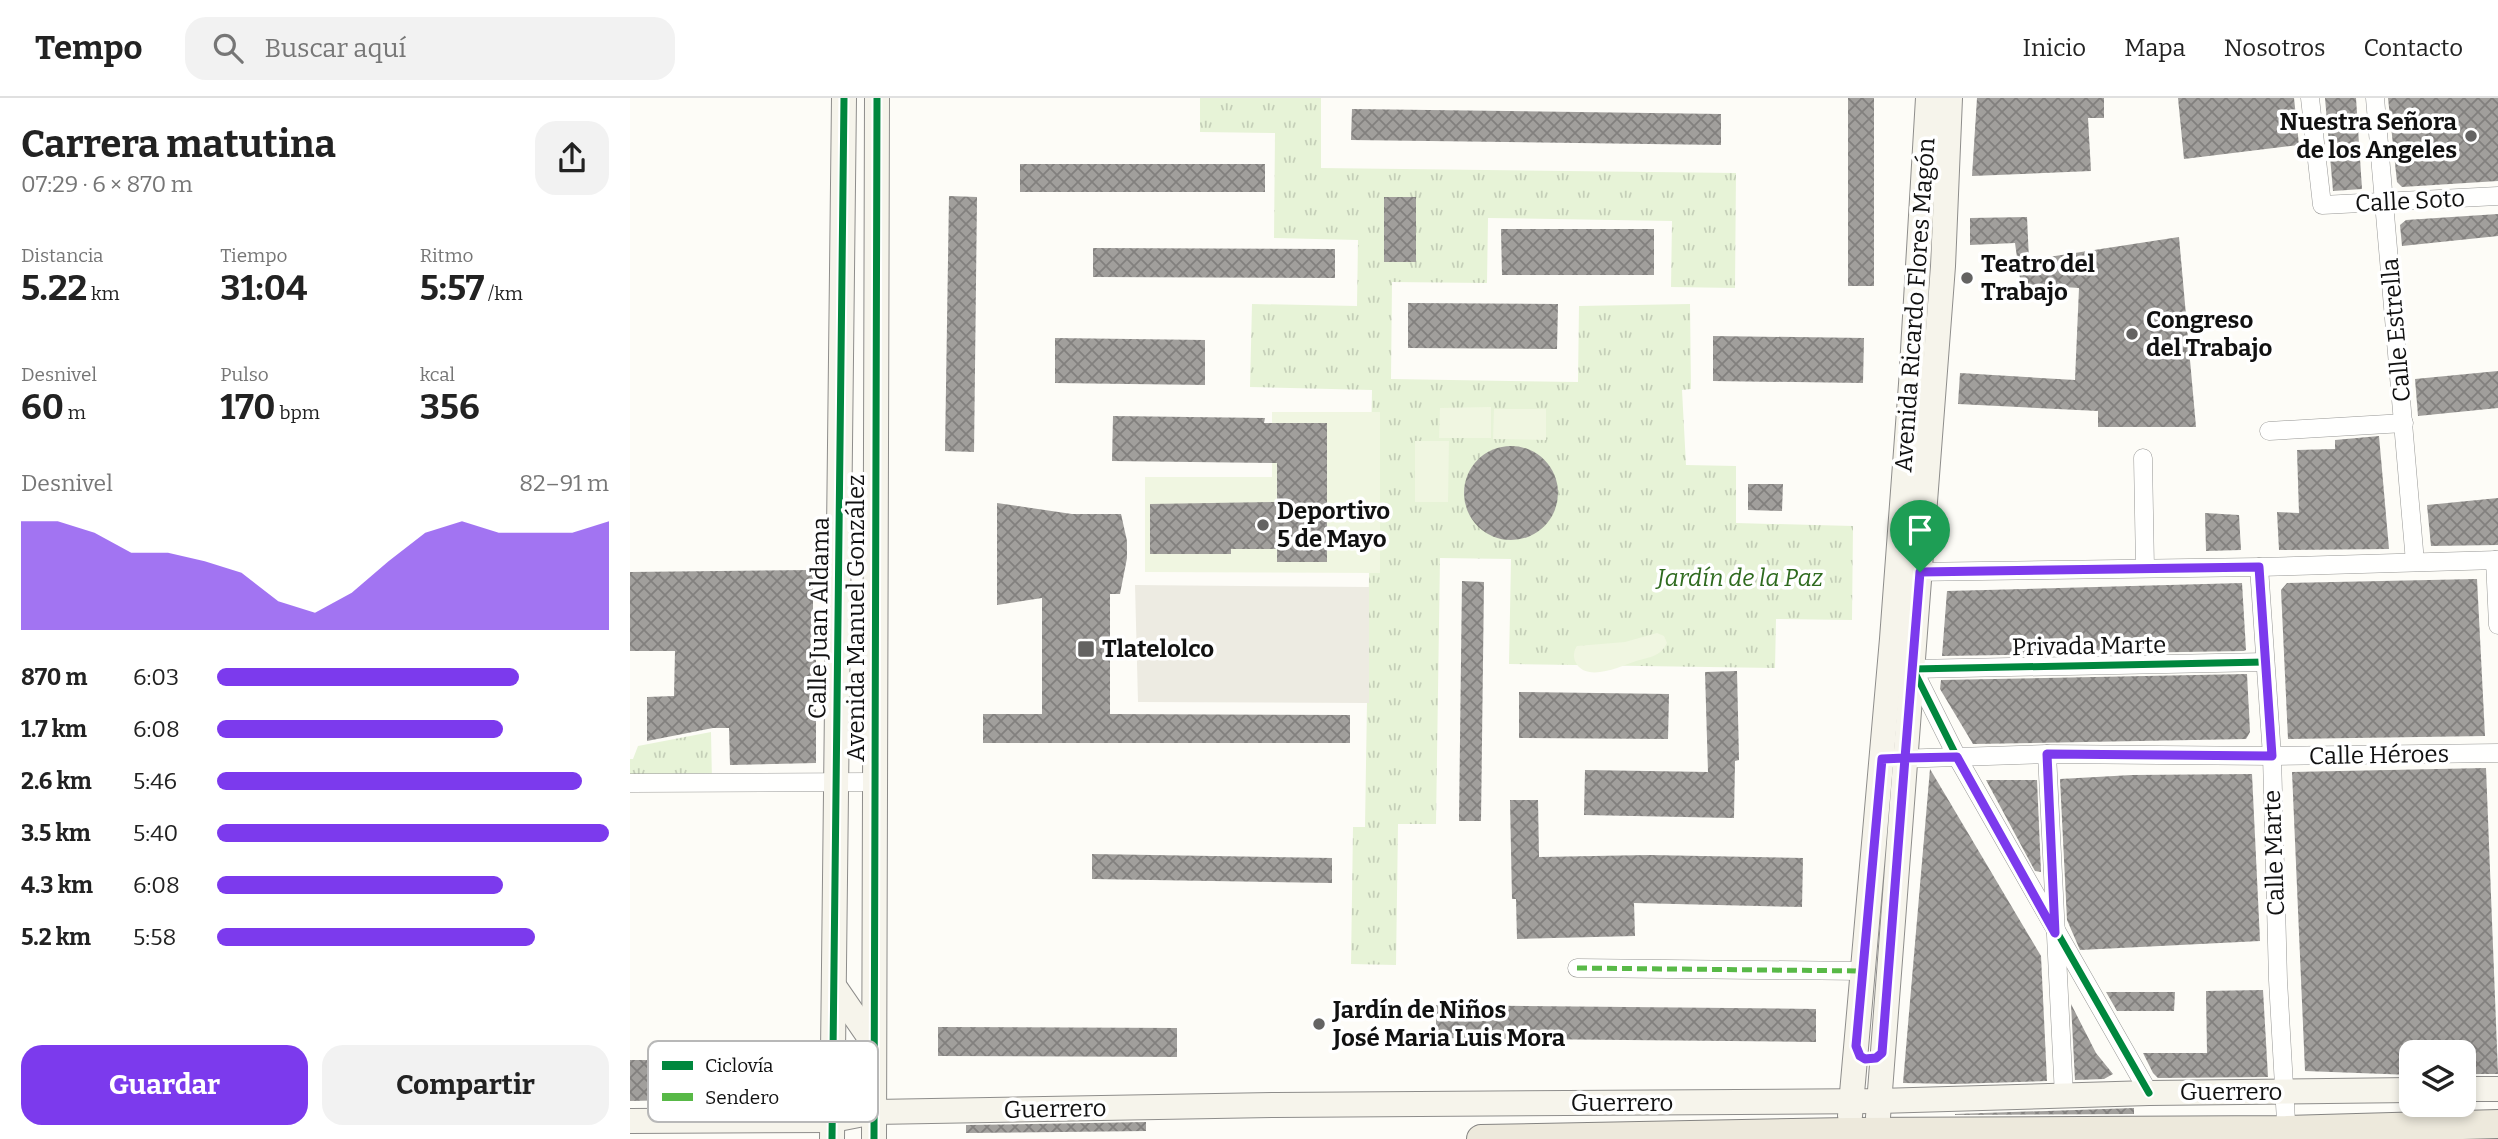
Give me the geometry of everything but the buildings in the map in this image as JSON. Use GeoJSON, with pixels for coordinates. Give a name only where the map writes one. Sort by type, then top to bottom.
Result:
{"type":"FeatureCollection","features":[{"type":"Feature","properties":{"kind":"main road","name":"Calle Juan Aldama"},"geometry":{"type":"LineString","coordinates":[[833,1041],[844,98]]}},
{"type":"Feature","properties":{"kind":"main road","name":"Avenida Manuel González"},"geometry":{"type":"LineString","coordinates":[[874,1041],[877,98]]}},
{"type":"Feature","properties":{"kind":"main road","name":"Avenida Ricardo Flores Magón"},"geometry":{"type":"LineString","coordinates":[[1848,1136],[1863,971],[1893,759],[1913,669],[1909,572],[1928,98]]}},
{"type":"Feature","properties":{"kind":"main road","name":"Avenida Ricardo Flores Magón"},"geometry":{"type":"LineString","coordinates":[[1876,1136],[1882,1053],[1893,759],[1909,572],[1943,266],[1950,98]]}},
{"type":"Feature","properties":{"kind":"main road"},"geometry":{"type":"LineString","coordinates":[[876,462],[840,504],[876,530]]}},
{"type":"Feature","properties":{"kind":"main road"},"geometry":{"type":"LineString","coordinates":[[834,986],[872,1041]]}},
{"type":"Feature","properties":{"kind":"main road"},"geometry":{"type":"LineString","coordinates":[[1856,1046],[1860,1056],[1865,1059],[1876,1058],[1882,1053]]}},
{"type":"Feature","properties":{"kind":"main road"},"geometry":{"type":"LineString","coordinates":[[2476,1089],[2498,1089]]}},
{"type":"Feature","properties":{"kind":"main road","name":"Guerrero"},"geometry":{"type":"LineString","coordinates":[[878,1112],[1276,1105],[1879,1101],[2149,1093],[2399,1090]]}},
{"type":"Feature","properties":{"kind":"main road","name":"Guerrero"},"geometry":{"type":"LineString","coordinates":[[630,1121],[648,1122]]}},
{"type":"Feature","properties":{"kind":"main road","name":"Guerrero"},"geometry":{"type":"LineString","coordinates":[[655,1122],[832,1129],[849,1122]]}},
{"type":"Feature","properties":{"kind":"main road","name":"Guerrero"},"geometry":{"type":"LineString","coordinates":[[1481,1139],[2287,1134],[2498,1124]]}},
{"type":"Feature","properties":{"kind":"street","name":"Calle Soto"},"geometry":{"type":"LineString","coordinates":[[2310,98],[2322,205],[2498,196]]}},
{"type":"Feature","properties":{"kind":"street","name":"Calle Estrella"},"geometry":{"type":"LineString","coordinates":[[2375,98],[2415,562]]}},
{"type":"Feature","properties":{"kind":"street"},"geometry":{"type":"LineString","coordinates":[[2269,431],[2404,423]]}},
{"type":"Feature","properties":{"kind":"street"},"geometry":{"type":"LineString","coordinates":[[2143,458],[2145,568]]}},
{"type":"Feature","properties":{"kind":"street"},"geometry":{"type":"LineString","coordinates":[[1909,572],[2259,567],[2497,560],[2498,625]]}},
{"type":"Feature","properties":{"kind":"street","name":"Calle Marte"},"geometry":{"type":"LineString","coordinates":[[2259,567],[2272,756],[2278,980],[2287,1134]]}},
{"type":"Feature","properties":{"kind":"street","name":"Privada Marte"},"geometry":{"type":"LineString","coordinates":[[1913,669],[2266,662]]}},
{"type":"Feature","properties":{"kind":"street"},"geometry":{"type":"LineString","coordinates":[[1913,669],[1957,757],[2055,933],[2149,1093]]}},
{"type":"Feature","properties":{"kind":"street","name":"Calle Héroes"},"geometry":{"type":"LineString","coordinates":[[1893,759],[2047,754],[2272,756],[2498,753]]}},
{"type":"Feature","properties":{"kind":"street"},"geometry":{"type":"LineString","coordinates":[[2047,754],[2064,1096]]}},
{"type":"Feature","properties":{"kind":"street"},"geometry":{"type":"LineString","coordinates":[[630,783],[875,782]]}},
{"type":"Feature","properties":{"kind":"street"},"geometry":{"type":"LineString","coordinates":[[1577,968],[1863,971]]}},
{"type":"Feature","properties":{"kind":"green space","name":"Jardín de la Paz"},"geometry":{"type":"Polygon","coordinates":[[[1200,98],[1321,98],[1321,168],[1736,173],[1735,288],[1671,287],[1672,221],[1488,218],[1487,283],[1392,282],[1391,379],[1578,382],[1579,306],[1690,304],[1691,389],[1682,390],[1686,465],[1736,466],[1736,523],[1853,526],[1852,620],[1776,619],[1775,668],[1509,664],[1511,559],[1440,558],[1436,824],[1398,824],[1396,965],[1351,964],[1353,827],[1365,827],[1372,390],[1250,387],[1252,304],[1357,306],[1358,240],[1274,238],[1275,133],[1200,132],[1200,98]]]}},
{"type":"Feature","properties":{"kind":"green space"},"geometry":{"type":"Polygon","coordinates":[[[1491,407],[1491,438],[1439,438],[1440,408],[1491,407]]]}},
{"type":"Feature","properties":{"kind":"green space"},"geometry":{"type":"Polygon","coordinates":[[[1494,409],[1546,409],[1546,440],[1493,439],[1494,409]]]}},
{"type":"Feature","properties":{"kind":"green space","name":"Deportivo 5 de Mayo"},"geometry":{"type":"Polygon","coordinates":[[[1272,412],[1380,412],[1380,573],[1145,572],[1145,477],[1272,477],[1272,412]]]}},
{"type":"Feature","properties":{"kind":"green space"},"geometry":{"type":"Polygon","coordinates":[[[1415,441],[1449,441],[1448,502],[1415,502],[1415,441]]]}},
{"type":"Feature","properties":{"kind":"green space"},"geometry":{"type":"Polygon","coordinates":[[[1657,633],[1664,636],[1667,643],[1658,654],[1650,657],[1604,672],[1587,671],[1580,668],[1575,661],[1577,646],[1625,642],[1657,633]]]}},
{"type":"Feature","properties":{"kind":"green space"},"geometry":{"type":"Polygon","coordinates":[[[711,732],[712,781],[630,782],[630,759],[633,759],[638,746],[711,732]]]}},
{"type":"Feature","properties":{"kind":"shaded area"},"geometry":{"type":"Polygon","coordinates":[[[1135,585],[1369,587],[1369,703],[1138,702],[1135,585]]]}},
{"type":"Feature","properties":{"kind":"marked path"},"geometry":{"type":"LineString","coordinates":[[1577,968],[1863,971]]}},
{"type":"Feature","properties":{"kind":"cycle path"},"geometry":{"type":"LineString","coordinates":[[833,1041],[844,98]]}},
{"type":"Feature","properties":{"kind":"cycle path"},"geometry":{"type":"LineString","coordinates":[[874,1041],[877,98]]}},
{"type":"Feature","properties":{"kind":"cycle path"},"geometry":{"type":"LineString","coordinates":[[2149,1093],[1957,757],[1913,669],[2265,662]]}},
{"type":"Feature","properties":{"kind":"cycle path"},"geometry":{"type":"LineString","coordinates":[[832,1122],[832,1139]]}},
{"type":"Feature","properties":{"kind":"cycle path"},"geometry":{"type":"LineString","coordinates":[[874,1122],[874,1139]]}},
{"type":"Feature","properties":{"kind":"place","name":"Nuestra Señora de los Angeles"},"geometry":{"type":"Point","coordinates":[2471,136]}},
{"type":"Feature","properties":{"kind":"place","name":"Teatro del Trabajo"},"geometry":{"type":"Point","coordinates":[1967,278]}},
{"type":"Feature","properties":{"kind":"place","name":"Congreso del Trabajo"},"geometry":{"type":"Point","coordinates":[2132,334]}},
{"type":"Feature","properties":{"kind":"place","name":"Deportivo 5 de Mayo"},"geometry":{"type":"Point","coordinates":[1263,525]}},
{"type":"Feature","properties":{"kind":"place","name":"Tlatelolco"},"geometry":{"type":"Point","coordinates":[1086,649]}},
{"type":"Feature","properties":{"kind":"place","name":"Jardín de Niños José Maria Luis Mora"},"geometry":{"type":"Point","coordinates":[1319,1024]}},
{"type":"Feature","properties":{"kind":"route"},"geometry":{"type":"LineString","coordinates":[[1920,572],[1905,758],[1882,759],[1856,1046],[1860,1056],[1865,1059],[1876,1058],[1882,1053],[1905,758],[1957,757],[2055,933],[2047,754],[2272,756],[2259,567],[1920,572]]}}]}
